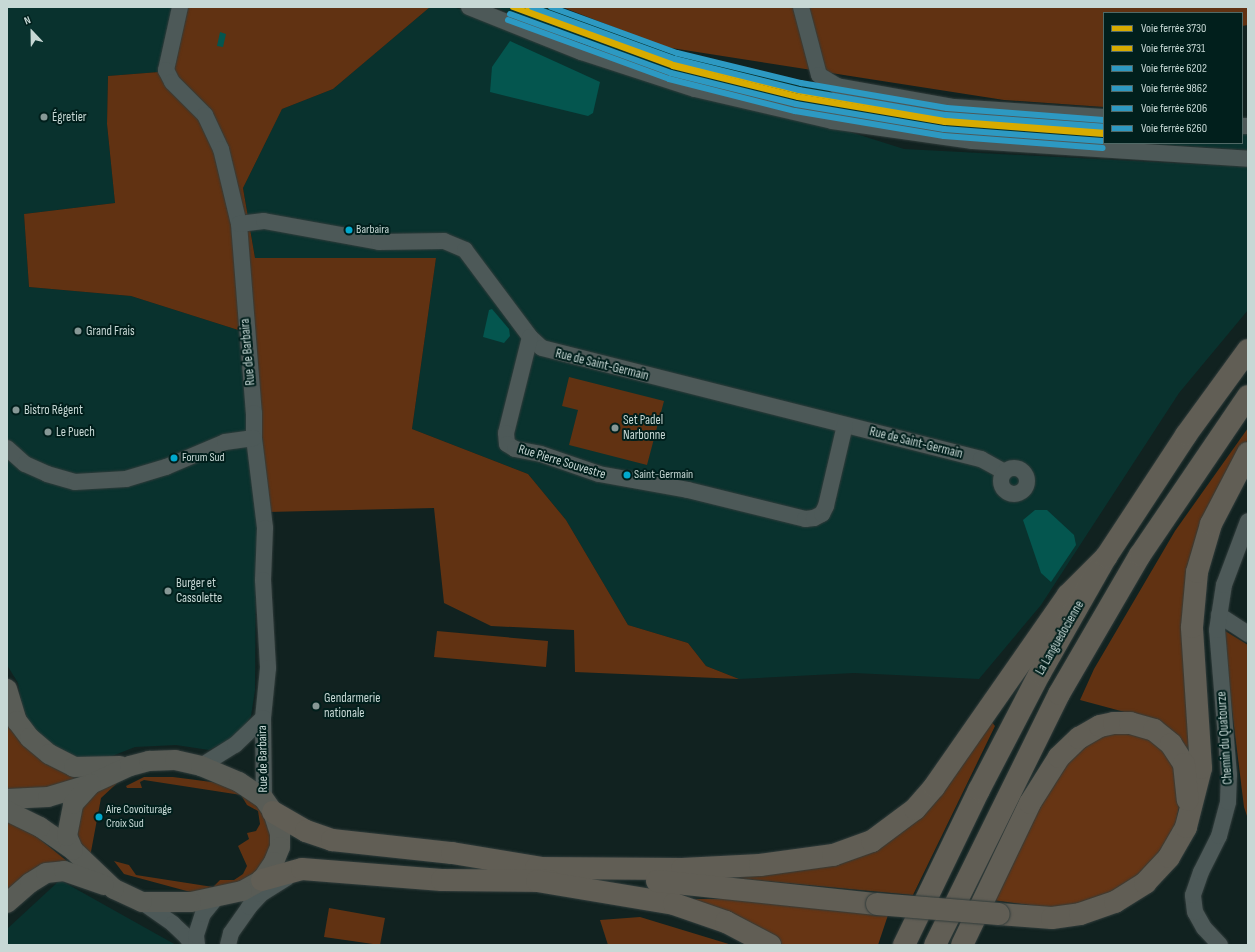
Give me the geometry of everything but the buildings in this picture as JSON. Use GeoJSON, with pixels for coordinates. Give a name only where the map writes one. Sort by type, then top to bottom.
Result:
{"type":"FeatureCollection","features":[{"type":"Feature","properties":{"kind":"highway","name":"La Languedocienne"},"geometry":{"type":"LineString","coordinates":[[904,945],[979,790],[1040,673],[1106,557],[1186,435],[1248,350]]}},
{"type":"Feature","properties":{"kind":"highway"},"geometry":{"type":"LineString","coordinates":[[935,945],[1059,694],[1140,555],[1248,396]]}},
{"type":"Feature","properties":{"kind":"highway"},"geometry":{"type":"LineString","coordinates":[[536,874],[673,883],[877,904],[1052,918],[1080,914],[1115,902],[1145,883],[1169,857],[1186,827],[1201,768],[1192,627],[1197,572],[1211,524],[1248,453]]}},
{"type":"Feature","properties":{"kind":"highway"},"geometry":{"type":"LineString","coordinates":[[262,880],[302,869],[442,880],[536,874],[682,869],[767,864],[833,856],[872,841],[915,809],[934,787],[1068,595],[1106,557]]}},
{"type":"Feature","properties":{"kind":"highway"},"geometry":{"type":"LineString","coordinates":[[962,945],[1030,803],[1048,773],[1059,757],[1079,738],[1100,726],[1130,723],[1154,730],[1171,744],[1184,764],[1188,792],[1186,827]]}},
{"type":"Feature","properties":{"kind":"highway"},"geometry":{"type":"LineString","coordinates":[[268,806],[306,831],[332,840],[452,853],[536,874],[674,904],[726,922],[770,945]]}},
{"type":"Feature","properties":{"kind":"main road"},"geometry":{"type":"LineString","coordinates":[[7,689],[17,720],[30,738],[49,754],[74,767],[130,766]]}},
{"type":"Feature","properties":{"kind":"main road"},"geometry":{"type":"LineString","coordinates":[[7,799],[48,797],[91,784],[130,766],[149,761],[175,760],[201,766],[239,782],[268,806],[280,833],[280,847],[274,862],[262,880],[242,892],[191,902],[142,902],[114,889],[64,871],[46,873],[30,882],[7,903]]}},
{"type":"Feature","properties":{"kind":"main road"},"geometry":{"type":"LineString","coordinates":[[73,850],[67,836],[73,804],[91,784]]}},
{"type":"Feature","properties":{"kind":"main road"},"geometry":{"type":"LineString","coordinates":[[7,811],[40,827],[73,850],[114,889]]}},
{"type":"Feature","properties":{"kind":"street","name":"Rue de Barbaira"},"geometry":{"type":"LineString","coordinates":[[180,7],[166,70],[172,82],[205,115],[221,149],[239,224],[254,413],[254,438],[265,528],[263,580],[268,668],[263,718],[268,806]]}},
{"type":"Feature","properties":{"kind":"street"},"geometry":{"type":"LineString","coordinates":[[469,7],[581,52],[695,89],[832,120],[973,141],[1248,159]]}},
{"type":"Feature","properties":{"kind":"street"},"geometry":{"type":"LineString","coordinates":[[801,7],[819,75],[837,86],[954,107],[1103,117]]}},
{"type":"Feature","properties":{"kind":"street","name":"Rue de Saint-Germain"},"geometry":{"type":"LineString","coordinates":[[239,224],[264,220],[379,242],[444,242],[465,250],[530,337],[542,348],[555,354],[981,459],[1004,472]]}},
{"type":"Feature","properties":{"kind":"street","name":"Rue Pierre Souvestre"},"geometry":{"type":"LineString","coordinates":[[530,337],[506,433],[507,444],[515,449],[541,454],[599,474],[688,490],[805,518],[814,518],[822,514],[826,506],[845,425]]}},
{"type":"Feature","properties":{"kind":"street"},"geometry":{"type":"LineString","coordinates":[[7,448],[25,464],[46,474],[75,482],[126,479],[166,467],[225,442],[254,438]]}},
{"type":"Feature","properties":{"kind":"street","name":"Chemin du Quatourze"},"geometry":{"type":"LineString","coordinates":[[1220,945],[1204,928],[1195,912],[1193,895],[1201,872],[1219,836],[1228,802],[1229,775],[1217,630],[1219,615],[1233,557],[1248,521]]}},
{"type":"Feature","properties":{"kind":"street"},"geometry":{"type":"LineString","coordinates":[[1219,615],[1248,634]]}},
{"type":"Feature","properties":{"kind":"street","name":"Rue de Barbaira"},"geometry":{"type":"LineString","coordinates":[[201,766],[235,745],[263,718]]}},
{"type":"Feature","properties":{"kind":"street"},"geometry":{"type":"LineString","coordinates":[[228,945],[231,933],[249,906],[261,894],[302,869]]}},
{"type":"Feature","properties":{"kind":"street"},"geometry":{"type":"LineString","coordinates":[[197,945],[196,935],[200,921],[216,898]]}},
{"type":"Feature","properties":{"kind":"street"},"geometry":{"type":"LineString","coordinates":[[142,902],[173,924],[186,936],[192,945]]}},
{"type":"Feature","properties":{"kind":"shaded area","name":"Forum Sud"},"geometry":{"type":"Polygon","coordinates":[[[7,7],[173,7],[159,72],[108,76],[107,124],[115,203],[24,214],[29,287],[131,296],[254,335],[268,512],[256,545],[255,690],[251,716],[238,735],[209,750],[176,745],[135,747],[107,758],[78,758],[54,747],[32,730],[22,705],[18,683],[7,665],[7,7]]]}},
{"type":"Feature","properties":{"kind":"shaded area"},"geometry":{"type":"Polygon","coordinates":[[[173,7],[430,7],[333,89],[282,109],[243,188],[255,258],[436,258],[412,429],[528,474],[566,520],[628,625],[688,643],[706,666],[739,679],[575,672],[574,630],[491,626],[444,603],[434,508],[268,512],[254,335],[131,296],[29,287],[24,214],[115,203],[107,124],[108,76],[159,72],[173,7]]]}},
{"type":"Feature","properties":{"kind":"shaded area"},"geometry":{"type":"Polygon","coordinates":[[[430,7],[453,7],[904,149],[1248,167],[1248,310],[1179,393],[1041,605],[979,679],[854,673],[739,679],[706,666],[688,643],[628,625],[566,520],[528,474],[412,429],[436,258],[255,258],[243,188],[282,109],[333,89],[430,7]]]}},
{"type":"Feature","properties":{"kind":"shaded area"},"geometry":{"type":"Polygon","coordinates":[[[495,7],[546,7],[673,52],[804,86],[875,100],[1103,122],[1103,141],[945,130],[798,107],[736,93],[602,51],[495,7]]]}},
{"type":"Feature","properties":{"kind":"shaded area"},"geometry":{"type":"Polygon","coordinates":[[[562,7],[1248,7],[1248,25],[1243,26],[1243,12],[1103,12],[1103,107],[1004,100],[665,47],[562,7]]]}},
{"type":"Feature","properties":{"kind":"shaded area"},"geometry":{"type":"Polygon","coordinates":[[[220,32],[226,34],[223,47],[217,46],[220,32]]]}},
{"type":"Feature","properties":{"kind":"shaded area"},"geometry":{"type":"Polygon","coordinates":[[[510,41],[600,82],[593,113],[588,116],[490,92],[492,67],[510,41]]]}},
{"type":"Feature","properties":{"kind":"shaded area"},"geometry":{"type":"Polygon","coordinates":[[[1243,130],[1248,130],[1248,150],[1147,144],[1243,144],[1243,130]]]}},
{"type":"Feature","properties":{"kind":"shaded area"},"geometry":{"type":"Polygon","coordinates":[[[492,309],[509,329],[510,336],[504,343],[483,337],[489,310],[492,309]]]}},
{"type":"Feature","properties":{"kind":"shaded area","name":"Set Padel Narbonne"},"geometry":{"type":"Polygon","coordinates":[[[569,377],[664,401],[647,465],[569,445],[578,410],[562,406],[569,377]]]}},
{"type":"Feature","properties":{"kind":"shaded area"},"geometry":{"type":"Polygon","coordinates":[[[1248,428],[1248,445],[1207,523],[1196,776],[1132,714],[1080,700],[1094,669],[1175,531],[1248,428]]]}},
{"type":"Feature","properties":{"kind":"shaded area"},"geometry":{"type":"Polygon","coordinates":[[[1035,510],[1047,510],[1074,535],[1076,545],[1051,582],[1041,573],[1023,520],[1035,510]]]}},
{"type":"Feature","properties":{"kind":"shaded area"},"geometry":{"type":"Polygon","coordinates":[[[1222,629],[1248,645],[1248,819],[1244,807],[1222,629]]]}},
{"type":"Feature","properties":{"kind":"shaded area"},"geometry":{"type":"Polygon","coordinates":[[[437,631],[548,641],[546,667],[434,657],[437,631]]]}},
{"type":"Feature","properties":{"kind":"shaded area"},"geometry":{"type":"Polygon","coordinates":[[[8,721],[79,774],[78,779],[42,792],[7,789],[8,721]]]}},
{"type":"Feature","properties":{"kind":"shaded area"},"geometry":{"type":"Polygon","coordinates":[[[991,721],[995,726],[913,895],[733,878],[734,875],[857,853],[991,721]]]}},
{"type":"Feature","properties":{"kind":"shaded area"},"geometry":{"type":"Polygon","coordinates":[[[1102,732],[1151,736],[1177,767],[1182,792],[1175,827],[1161,851],[1139,875],[1111,893],[1078,904],[1052,908],[992,900],[1053,776],[1102,732]]]}},
{"type":"Feature","properties":{"kind":"shaded area"},"geometry":{"type":"Polygon","coordinates":[[[126,775],[101,798],[90,857],[81,846],[77,832],[81,808],[96,790],[126,775]]]}},
{"type":"Feature","properties":{"kind":"shaded area"},"geometry":{"type":"Polygon","coordinates":[[[144,777],[173,777],[227,784],[243,792],[263,811],[273,844],[267,860],[246,881],[194,893],[124,874],[114,861],[129,865],[136,875],[213,887],[220,880],[234,880],[243,874],[247,866],[238,846],[249,839],[247,833],[256,831],[260,824],[258,811],[247,805],[241,795],[144,780],[140,782],[142,788],[127,788],[126,786],[144,777]]]}},
{"type":"Feature","properties":{"kind":"shaded area"},"geometry":{"type":"Polygon","coordinates":[[[7,821],[36,836],[73,866],[7,894],[7,821]]]}},
{"type":"Feature","properties":{"kind":"shaded area"},"geometry":{"type":"Polygon","coordinates":[[[60,880],[176,945],[7,945],[7,929],[60,880]]]}},
{"type":"Feature","properties":{"kind":"shaded area"},"geometry":{"type":"Polygon","coordinates":[[[682,899],[726,899],[888,915],[878,945],[778,945],[682,899]]]}},
{"type":"Feature","properties":{"kind":"shaded area"},"geometry":{"type":"Polygon","coordinates":[[[329,908],[385,918],[380,945],[324,937],[329,908]]]}},
{"type":"Feature","properties":{"kind":"shaded area"},"geometry":{"type":"Polygon","coordinates":[[[640,917],[732,945],[608,945],[600,920],[640,917]]]}},
{"type":"Feature","properties":{"kind":"rail line","name":"3730"},"geometry":{"type":"LineString","coordinates":[[513,7],[673,66],[798,97],[945,122],[1103,134]]}},
{"type":"Feature","properties":{"kind":"rail line","name":"3731"},"geometry":{"type":"LineString","coordinates":[[528,7],[607,39],[675,61],[803,92],[945,117],[1103,129]]}},
{"type":"Feature","properties":{"kind":"rail line","name":"9862"},"geometry":{"type":"LineString","coordinates":[[532,7],[675,59],[799,90],[946,115],[1103,127]]}},
{"type":"Feature","properties":{"kind":"rail line","name":"6260"},"geometry":{"type":"LineString","coordinates":[[551,7],[677,53],[801,83],[947,108],[1103,120]]}},
{"type":"Feature","properties":{"kind":"rail line","name":"6202"},"geometry":{"type":"LineString","coordinates":[[510,14],[671,73],[796,104],[944,129],[1103,141]]}},
{"type":"Feature","properties":{"kind":"rail line","name":"6206"},"geometry":{"type":"LineString","coordinates":[[508,20],[669,79],[795,111],[944,136],[1103,148]]}},
{"type":"Feature","properties":{"kind":"place","name":"Égretier"},"geometry":{"type":"Point","coordinates":[44,117]}},
{"type":"Feature","properties":{"kind":"place","name":"Barbaira"},"geometry":{"type":"Point","coordinates":[349,230]}},
{"type":"Feature","properties":{"kind":"place","name":"Grand Frais"},"geometry":{"type":"Point","coordinates":[78,331]}},
{"type":"Feature","properties":{"kind":"place","name":"Bistro Régent"},"geometry":{"type":"Point","coordinates":[16,410]}},
{"type":"Feature","properties":{"kind":"place","name":"Set Padel Narbonne"},"geometry":{"type":"Point","coordinates":[615,428]}},
{"type":"Feature","properties":{"kind":"place","name":"Le Puech"},"geometry":{"type":"Point","coordinates":[48,432]}},
{"type":"Feature","properties":{"kind":"place","name":"Forum Sud"},"geometry":{"type":"Point","coordinates":[174,458]}},
{"type":"Feature","properties":{"kind":"place","name":"Saint-Germain"},"geometry":{"type":"Point","coordinates":[627,475]}},
{"type":"Feature","properties":{"kind":"place","name":"Burger et Cassolette"},"geometry":{"type":"Point","coordinates":[168,591]}},
{"type":"Feature","properties":{"kind":"place","name":"Gendarmerie nationale"},"geometry":{"type":"Point","coordinates":[316,706]}},
{"type":"Feature","properties":{"kind":"place","name":"Aire Covoiturage Croix Sud"},"geometry":{"type":"Point","coordinates":[99,817]}}]}
